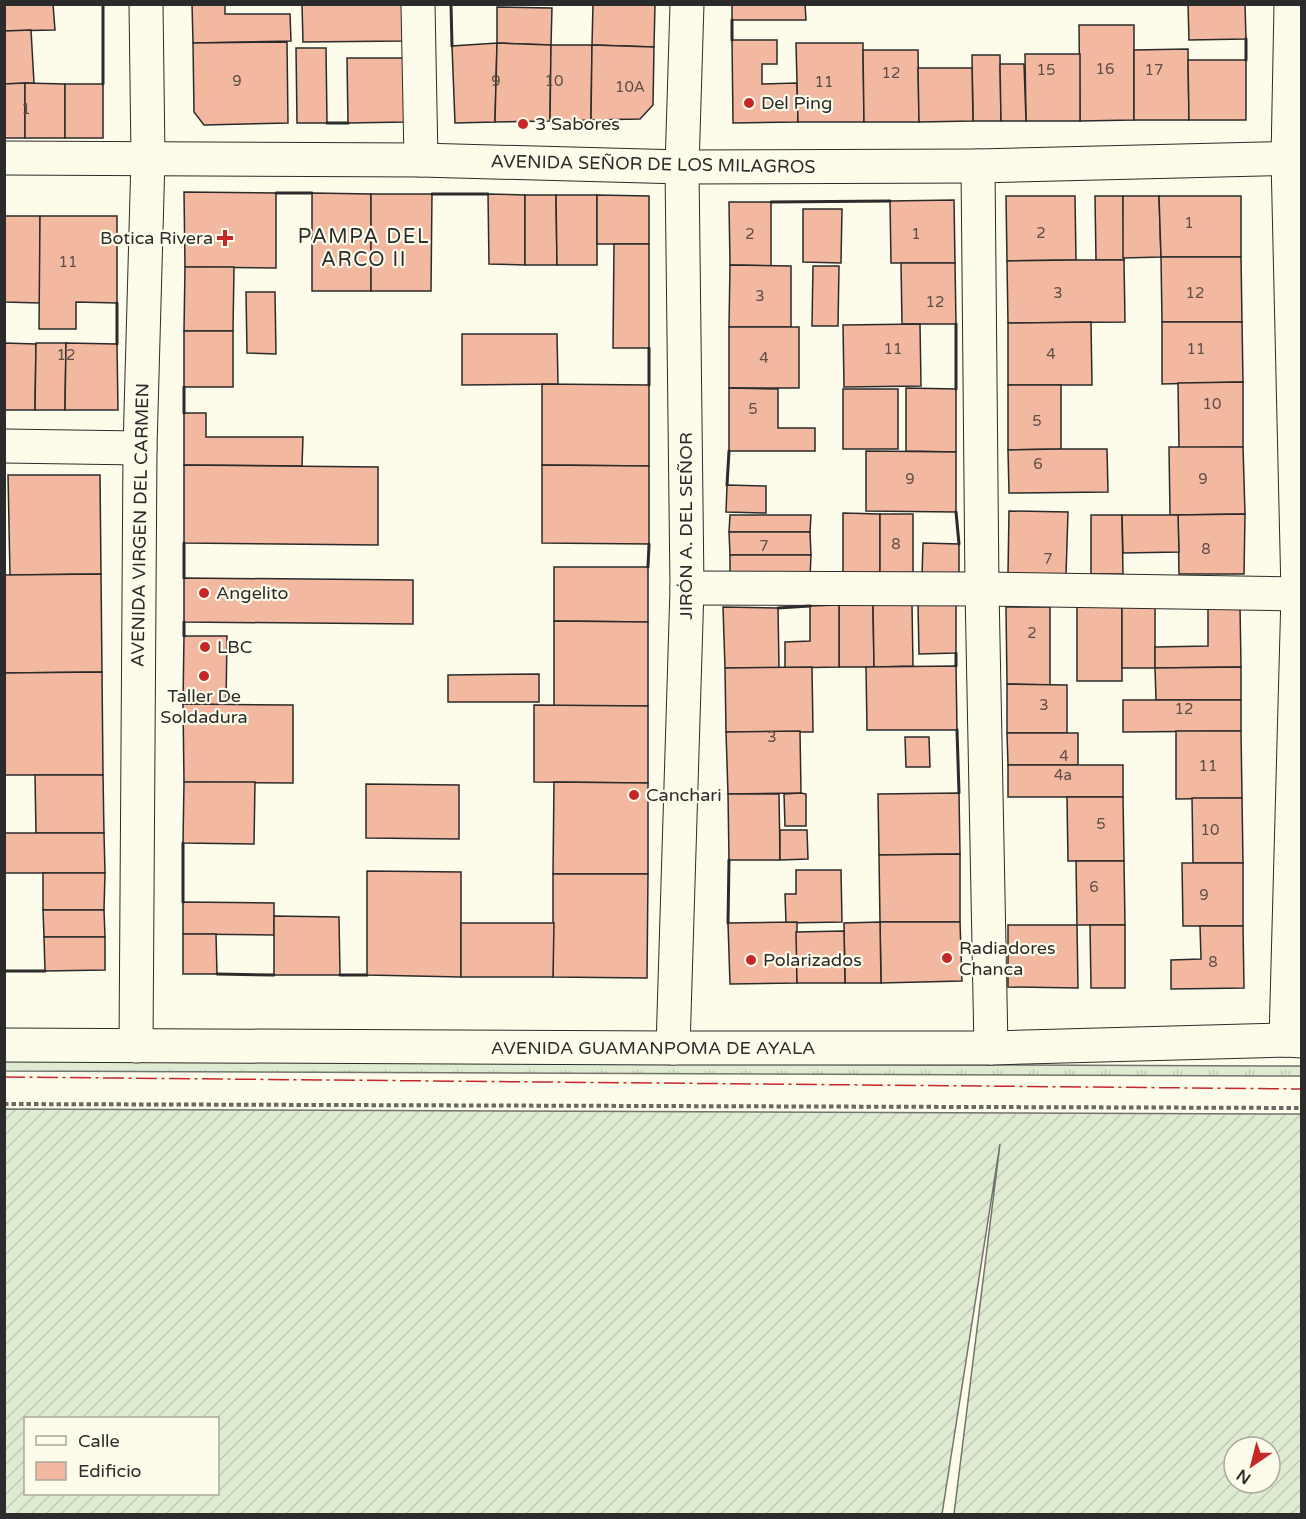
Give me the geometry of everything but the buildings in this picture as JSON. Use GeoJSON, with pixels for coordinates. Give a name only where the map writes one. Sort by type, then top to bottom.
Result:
{"type":"FeatureCollection","features":[{"type":"Feature","properties":{"kind":"street","name":"AVENIDA VIRGEN DEL CARMEN"},"geometry":{"type":"LineString","coordinates":[[136,1046],[140,448],[148,158],[146,4]]}},
{"type":"Feature","properties":{"kind":"street"},"geometry":{"type":"LineString","coordinates":[[418,4],[421,160]]}},
{"type":"Feature","properties":{"kind":"street","name":"JIRÓN A. DEL SEÑOR"},"geometry":{"type":"LineString","coordinates":[[674,1048],[687,588],[682,167],[687,4]]}},
{"type":"Feature","properties":{"kind":"street"},"geometry":{"type":"LineString","coordinates":[[1291,4],[1295,158],[1298,594],[1294,1040]]}},
{"type":"Feature","properties":{"kind":"street","name":"AVENIDA SEÑOR DE LOS MILAGROS"},"geometry":{"type":"LineString","coordinates":[[4,158],[421,160],[682,167],[978,166],[1295,158]]}},
{"type":"Feature","properties":{"kind":"street"},"geometry":{"type":"LineString","coordinates":[[978,166],[982,589],[991,1048]]}},
{"type":"Feature","properties":{"kind":"street"},"geometry":{"type":"LineString","coordinates":[[4,447],[140,448]]}},
{"type":"Feature","properties":{"kind":"street"},"geometry":{"type":"LineString","coordinates":[[687,588],[982,589],[1298,594]]}},
{"type":"Feature","properties":{"kind":"street","name":"AVENIDA GUAMANPOMA DE AYALA"},"geometry":{"type":"LineString","coordinates":[[4,1045],[991,1048],[1294,1040]]}},
{"type":"Feature","properties":{"kind":"path"},"geometry":{"type":"LineString","coordinates":[[4,1104],[1302,1108]]}},
{"type":"Feature","properties":{"kind":"green space"},"geometry":{"type":"Polygon","coordinates":[[[5,1061],[1302,1066],[1301,1076],[5,1071],[5,1061]]]}},
{"type":"Feature","properties":{"kind":"green space"},"geometry":{"type":"Polygon","coordinates":[[[5,1109],[1301,1114],[1301,1514],[954,1514],[1000,1144],[942,1514],[5,1514],[5,1109]]]}},
{"type":"Feature","properties":{"kind":"wall"},"geometry":{"type":"LineString","coordinates":[[103,4],[103,84]]}},
{"type":"Feature","properties":{"kind":"wall"},"geometry":{"type":"LineString","coordinates":[[451,4],[452,46]]}},
{"type":"Feature","properties":{"kind":"wall"},"geometry":{"type":"LineString","coordinates":[[732,20],[732,40]]}},
{"type":"Feature","properties":{"kind":"wall"},"geometry":{"type":"LineString","coordinates":[[1246,39],[1246,60]]}},
{"type":"Feature","properties":{"kind":"wall"},"geometry":{"type":"LineString","coordinates":[[327,123],[348,123]]}},
{"type":"Feature","properties":{"kind":"wall"},"geometry":{"type":"LineString","coordinates":[[276,193],[312,193]]}},
{"type":"Feature","properties":{"kind":"wall"},"geometry":{"type":"LineString","coordinates":[[432,194],[488,194]]}},
{"type":"Feature","properties":{"kind":"wall"},"geometry":{"type":"LineString","coordinates":[[771,202],[890,201]]}},
{"type":"Feature","properties":{"kind":"wall"},"geometry":{"type":"LineString","coordinates":[[117,303],[117,344]]}},
{"type":"Feature","properties":{"kind":"wall"},"geometry":{"type":"LineString","coordinates":[[956,324],[956,389]]}},
{"type":"Feature","properties":{"kind":"wall"},"geometry":{"type":"LineString","coordinates":[[649,348],[649,385]]}},
{"type":"Feature","properties":{"kind":"wall"},"geometry":{"type":"LineString","coordinates":[[184,387],[184,413]]}},
{"type":"Feature","properties":{"kind":"wall"},"geometry":{"type":"LineString","coordinates":[[727,485],[729,451]]}},
{"type":"Feature","properties":{"kind":"wall"},"geometry":{"type":"LineString","coordinates":[[956,512],[959,544]]}},
{"type":"Feature","properties":{"kind":"wall"},"geometry":{"type":"LineString","coordinates":[[184,543],[184,578]]}},
{"type":"Feature","properties":{"kind":"wall"},"geometry":{"type":"LineString","coordinates":[[648,567],[649,544]]}},
{"type":"Feature","properties":{"kind":"wall"},"geometry":{"type":"LineString","coordinates":[[778,608],[810,606]]}},
{"type":"Feature","properties":{"kind":"wall"},"geometry":{"type":"LineString","coordinates":[[184,622],[184,636]]}},
{"type":"Feature","properties":{"kind":"wall"},"geometry":{"type":"LineString","coordinates":[[956,653],[956,666]]}},
{"type":"Feature","properties":{"kind":"wall"},"geometry":{"type":"LineString","coordinates":[[957,730],[959,793]]}},
{"type":"Feature","properties":{"kind":"wall"},"geometry":{"type":"LineString","coordinates":[[183,843],[183,902]]}},
{"type":"Feature","properties":{"kind":"wall"},"geometry":{"type":"LineString","coordinates":[[728,923],[729,860]]}},
{"type":"Feature","properties":{"kind":"wall"},"geometry":{"type":"LineString","coordinates":[[4,971],[45,971]]}},
{"type":"Feature","properties":{"kind":"wall"},"geometry":{"type":"LineString","coordinates":[[217,974],[274,975]]}},
{"type":"Feature","properties":{"kind":"wall"},"geometry":{"type":"LineString","coordinates":[[340,975],[367,975]]}},
{"type":"Feature","properties":{"kind":"power"},"geometry":{"type":"LineString","coordinates":[[4,1077],[1302,1089]]}},
{"type":"Feature","properties":{"kind":"place","name":"Del Ping"},"geometry":{"type":"Point","coordinates":[749,103]}},
{"type":"Feature","properties":{"kind":"place","name":"3 Sabores"},"geometry":{"type":"Point","coordinates":[523,124]}},
{"type":"Feature","properties":{"kind":"place","name":"Botica Rivera"},"geometry":{"type":"Point","coordinates":[225,238]}},
{"type":"Feature","properties":{"kind":"place","name":"Angelito"},"geometry":{"type":"Point","coordinates":[204,593]}},
{"type":"Feature","properties":{"kind":"place","name":"LBC"},"geometry":{"type":"Point","coordinates":[205,647]}},
{"type":"Feature","properties":{"kind":"place","name":"Taller De Soldadura"},"geometry":{"type":"Point","coordinates":[204,676]}},
{"type":"Feature","properties":{"kind":"place","name":"Canchari"},"geometry":{"type":"Point","coordinates":[634,795]}},
{"type":"Feature","properties":{"kind":"place","name":"Radiadores Chanca"},"geometry":{"type":"Point","coordinates":[947,958]}},
{"type":"Feature","properties":{"kind":"place","name":"Polarizados"},"geometry":{"type":"Point","coordinates":[751,960]}},
{"type":"Feature","properties":{"kind":"district","name":"PAMPA DEL ARCO II"},"geometry":{"type":"Point","coordinates":[364,248]}}]}
